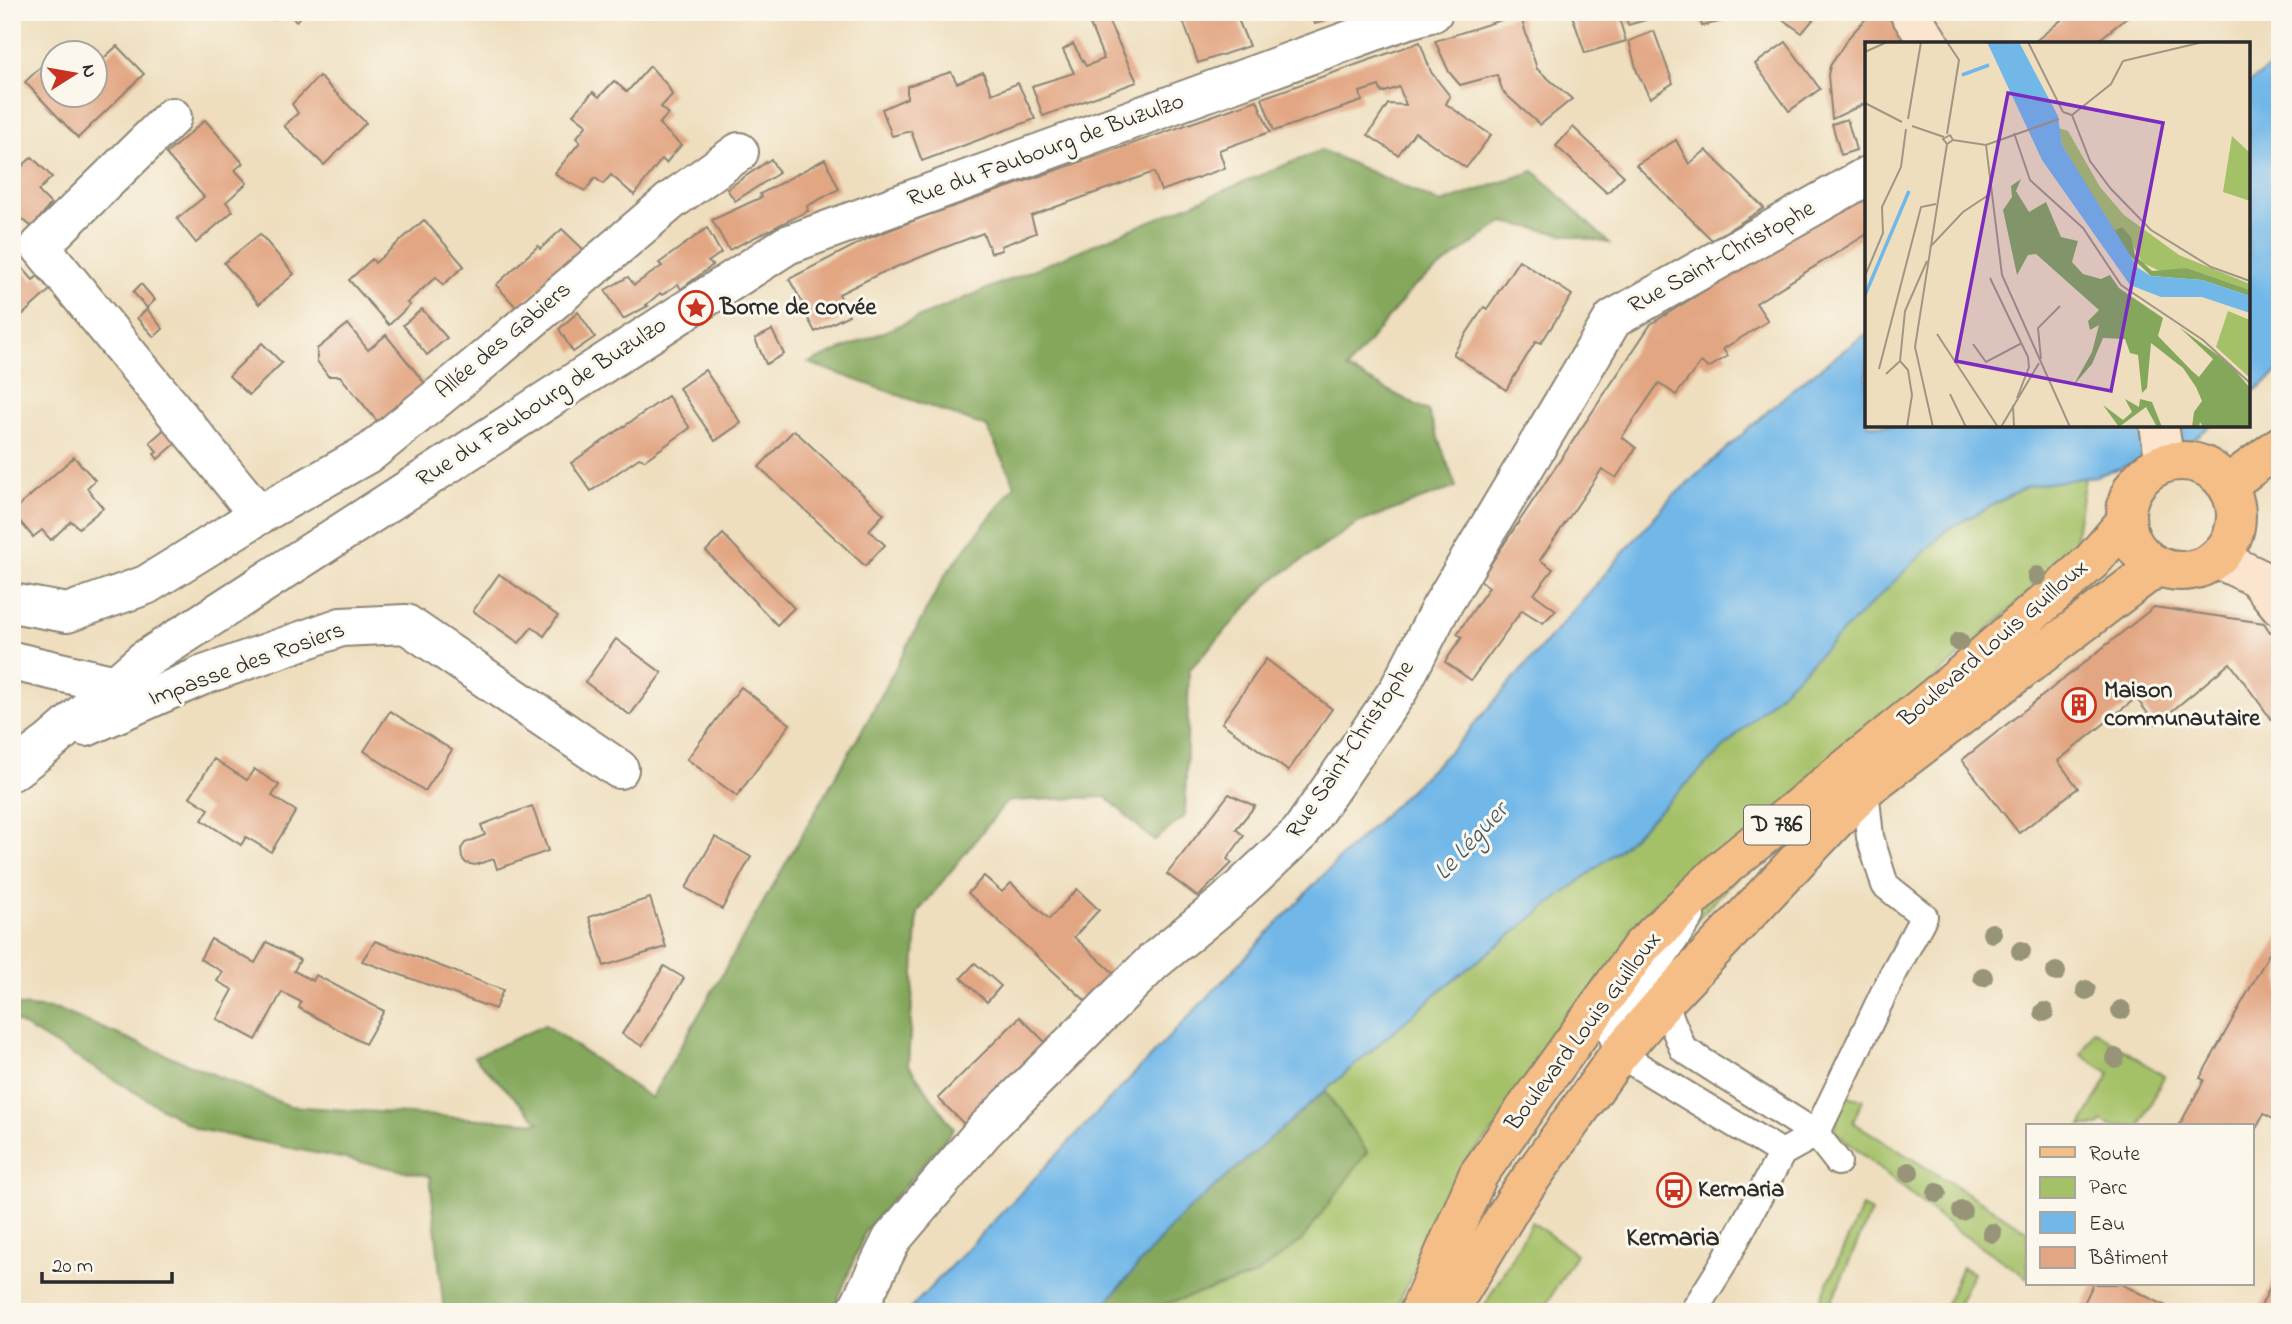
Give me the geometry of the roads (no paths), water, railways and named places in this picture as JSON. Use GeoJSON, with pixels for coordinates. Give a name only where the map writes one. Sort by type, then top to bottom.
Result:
{"type":"FeatureCollection","features":[{"type":"Feature","properties":{"kind":"main road"},"geometry":{"type":"LineString","coordinates":[[2161,438],[2185,460],[2203,464],[2218,472],[2227,485],[2237,510],[2235,528],[2229,545],[2218,559],[2199,569],[2178,572],[2156,567],[2141,556],[2131,540],[2126,521],[2129,496],[2143,475],[2161,438]]}},
{"type":"Feature","properties":{"kind":"main road"},"geometry":{"type":"LineString","coordinates":[[2227,485],[2280,446]]}},
{"type":"Feature","properties":{"kind":"main road","name":"Boulevard Louis Guilloux"},"geometry":{"type":"LineString","coordinates":[[1419,1312],[1478,1175],[1641,947],[1726,866],[1958,678],[2092,561],[2126,521]]}},
{"type":"Feature","properties":{"kind":"main road","name":"Boulevard Louis Guilloux"},"geometry":{"type":"LineString","coordinates":[[1448,1312],[1514,1202],[1619,1054],[1664,1002],[1865,789],[2156,567]]}},
{"type":"Feature","properties":{"kind":"street","name":"Rue du Faubourg de Buzulzo"},"geometry":{"type":"LineString","coordinates":[[49,743],[155,654],[787,245],[1432,12]]}},
{"type":"Feature","properties":{"kind":"street"},"geometry":{"type":"LineString","coordinates":[[1909,12],[1929,42]]}},
{"type":"Feature","properties":{"kind":"street"},"geometry":{"type":"LineString","coordinates":[[172,117],[40,246],[259,515]]}},
{"type":"Feature","properties":{"kind":"street","name":"Allée des Gabiers"},"geometry":{"type":"LineString","coordinates":[[12,603],[66,613],[146,585],[259,515],[371,452],[671,200],[739,152]]}},
{"type":"Feature","properties":{"kind":"street","name":"Rue Saint-Christophe"},"geometry":{"type":"LineString","coordinates":[[856,1312],[892,1239],[984,1131],[1153,962],[1225,903],[1300,833],[1399,689],[1440,608],[1613,319],[1865,177]]}},
{"type":"Feature","properties":{"kind":"street"},"geometry":{"type":"LineString","coordinates":[[2218,559],[2256,577],[2280,606]]}},
{"type":"Feature","properties":{"kind":"street","name":"Impasse des Rosiers"},"geometry":{"type":"LineString","coordinates":[[49,743],[201,676],[341,627],[406,624],[619,769]]}},
{"type":"Feature","properties":{"kind":"street"},"geometry":{"type":"LineString","coordinates":[[12,661],[116,685]]}},
{"type":"Feature","properties":{"kind":"street"},"geometry":{"type":"LineString","coordinates":[[12,771],[49,743]]}},
{"type":"Feature","properties":{"kind":"lane"},"geometry":{"type":"LineString","coordinates":[[1693,1312],[1722,1266],[1782,1153],[1816,1134],[1924,916],[1885,884],[1870,837],[1865,789]]}},
{"type":"Feature","properties":{"kind":"lane"},"geometry":{"type":"LineString","coordinates":[[1726,866],[1611,1032],[1619,1054],[1782,1153]]}},
{"type":"Feature","properties":{"kind":"lane"},"geometry":{"type":"LineString","coordinates":[[1664,1002],[1683,1049],[1816,1134],[1838,1162]]}},
{"type":"Feature","properties":{"kind":"water"},"geometry":{"type":"Polygon","coordinates":[[[2280,60],[2280,371],[2250,394],[2250,82],[2280,60]]]}},
{"type":"Feature","properties":{"kind":"water","name":"Le Léguer"},"geometry":{"type":"Polygon","coordinates":[[[1865,334],[1865,427],[2209,427],[2182,448],[2096,476],[2028,486],[1948,529],[1619,850],[1442,989],[1179,1218],[1098,1312],[907,1312],[1336,862],[1461,740],[1670,499],[1795,387],[1865,334]]]}},
{"type":"Feature","properties":{"kind":"place","name":"Borne de corvée"},"geometry":{"type":"Point","coordinates":[696,308]}},
{"type":"Feature","properties":{"kind":"place","name":"Maison communautaire"},"geometry":{"type":"Point","coordinates":[2079,705]}},
{"type":"Feature","properties":{"kind":"place","name":"Kermaria"},"geometry":{"type":"Point","coordinates":[1674,1190]}},
{"type":"Feature","properties":{"kind":"district","name":"Kermaria"},"geometry":{"type":"Point","coordinates":[1673,1239]}}]}
